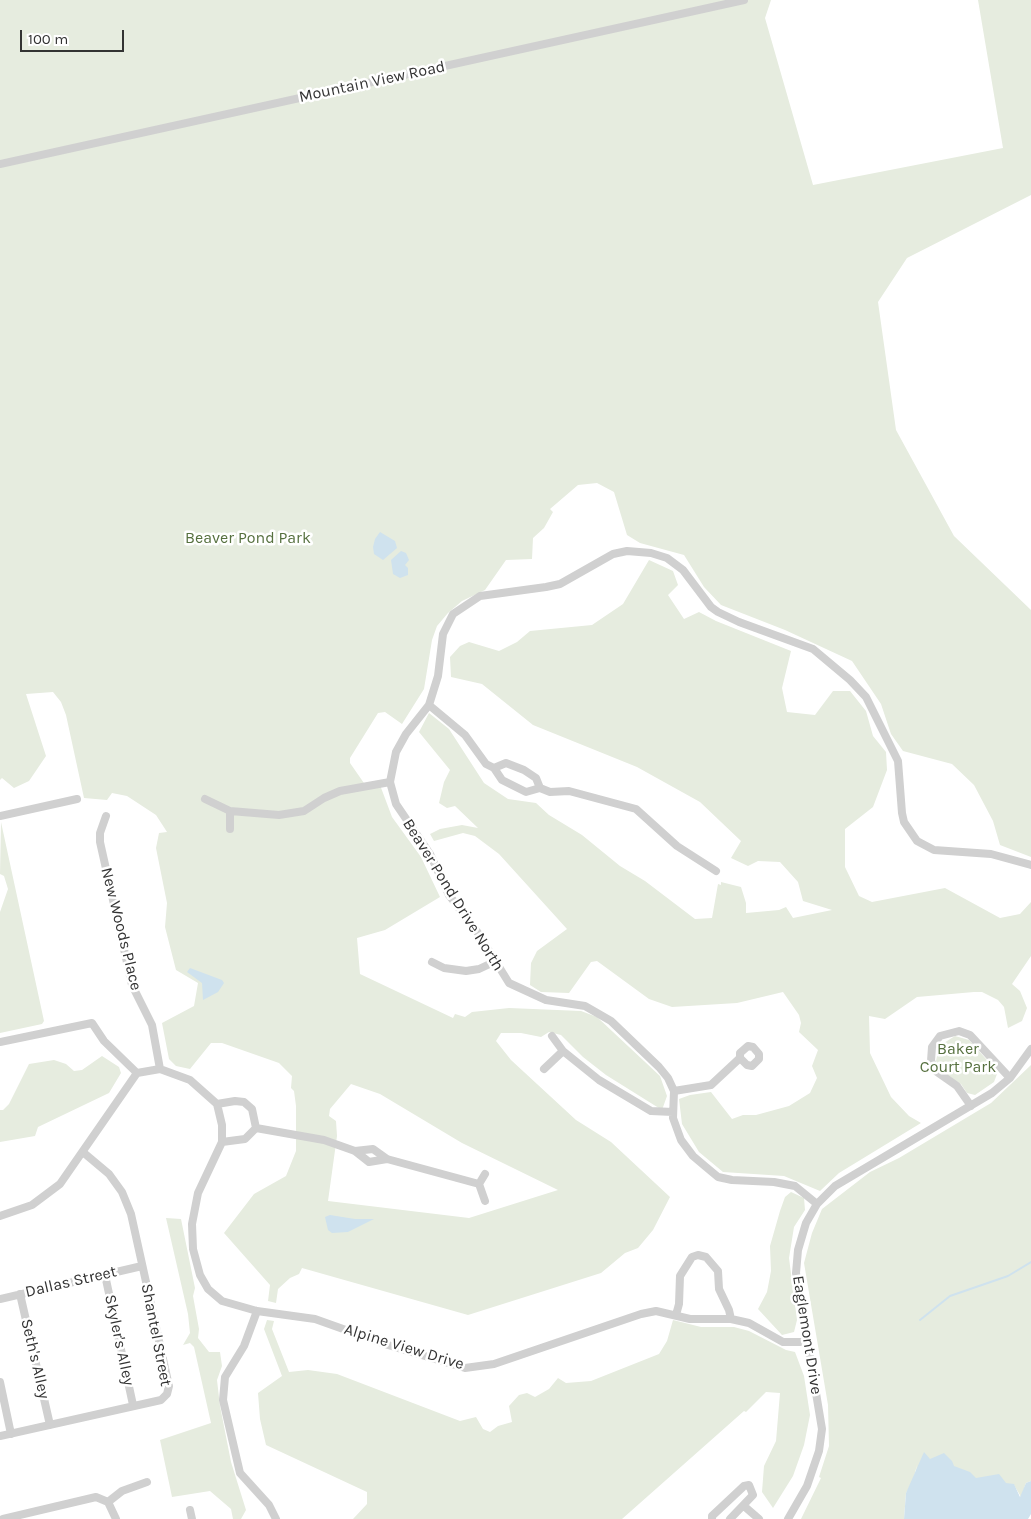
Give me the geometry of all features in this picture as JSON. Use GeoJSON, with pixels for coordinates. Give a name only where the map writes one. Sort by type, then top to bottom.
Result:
{"type":"FeatureCollection","features":[{"type":"Feature","properties":{"kind":"street","name":"Mountain View Road"},"geometry":{"type":"LineString","coordinates":[[0,164],[744,0]]}},
{"type":"Feature","properties":{"kind":"street","name":"Beaver Pond Drive North"},"geometry":{"type":"LineString","coordinates":[[674,1091],[668,1078],[659,1067],[611,1021],[585,1006],[546,1000],[525,992],[510,983],[494,962],[478,933],[449,896],[430,854],[396,804],[390,782],[396,752],[406,734],[429,704],[438,676],[443,634],[453,614],[472,599],[494,593],[546,588],[560,584],[612,554],[627,551],[651,553],[678,565],[711,607],[718,612],[739,622],[812,649],[850,680],[866,696],[898,761],[904,822],[916,841],[934,850],[991,854],[1031,865]]}},
{"type":"Feature","properties":{"kind":"street"},"geometry":{"type":"LineString","coordinates":[[429,704],[465,735],[486,764],[494,768],[502,780],[526,792],[540,788],[550,792],[570,791],[636,809],[677,846],[716,871]]}},
{"type":"Feature","properties":{"kind":"street"},"geometry":{"type":"LineString","coordinates":[[494,768],[506,763],[524,770],[536,778],[540,788]]}},
{"type":"Feature","properties":{"kind":"street"},"geometry":{"type":"LineString","coordinates":[[205,799],[230,811],[273,816],[304,811],[324,798],[358,786],[390,782]]}},
{"type":"Feature","properties":{"kind":"street"},"geometry":{"type":"LineString","coordinates":[[0,816],[77,799]]}},
{"type":"Feature","properties":{"kind":"street"},"geometry":{"type":"LineString","coordinates":[[230,811],[230,829]]}},
{"type":"Feature","properties":{"kind":"street","name":"New Woods Place"},"geometry":{"type":"LineString","coordinates":[[106,816],[100,833],[100,842],[132,985],[152,1025],[160,1069]]}},
{"type":"Feature","properties":{"kind":"street"},"geometry":{"type":"LineString","coordinates":[[432,962],[444,968],[466,971],[479,969],[494,962]]}},
{"type":"Feature","properties":{"kind":"street"},"geometry":{"type":"LineString","coordinates":[[0,1042],[92,1023],[104,1041],[136,1073]]}},
{"type":"Feature","properties":{"kind":"street"},"geometry":{"type":"LineString","coordinates":[[971,1106],[957,1086],[937,1072],[931,1061],[932,1047],[940,1036],[959,1031],[970,1035],[1010,1078]]}},
{"type":"Feature","properties":{"kind":"street"},"geometry":{"type":"LineString","coordinates":[[552,1036],[563,1051],[599,1080],[651,1111],[673,1112]]}},
{"type":"Feature","properties":{"kind":"street","name":"Eaglemont Drive"},"geometry":{"type":"LineString","coordinates":[[788,1519],[807,1486],[819,1451],[822,1429],[796,1273],[798,1250],[806,1224],[818,1204],[835,1186],[971,1106],[1010,1078],[1031,1049]]}},
{"type":"Feature","properties":{"kind":"street"},"geometry":{"type":"LineString","coordinates":[[544,1069],[563,1051]]}},
{"type":"Feature","properties":{"kind":"street"},"geometry":{"type":"LineString","coordinates":[[740,1058],[711,1086],[674,1091],[673,1112],[681,1140],[693,1156],[718,1177],[795,1186],[818,1204]]}},
{"type":"Feature","properties":{"kind":"street"},"geometry":{"type":"LineString","coordinates":[[0,1216],[16,1212],[45,1196],[60,1184],[84,1153],[136,1073],[160,1069],[190,1080],[217,1104],[235,1101],[244,1102],[252,1109],[256,1128]]}},
{"type":"Feature","properties":{"kind":"street","name":"Alpine View Drive"},"geometry":{"type":"LineString","coordinates":[[217,1104],[222,1125],[222,1142],[198,1193],[192,1224],[192,1249],[200,1276],[208,1289],[222,1301],[257,1311],[315,1318],[388,1345],[465,1368],[494,1364],[641,1314],[656,1312],[690,1319],[731,1319],[749,1323],[783,1342],[807,1342]]}},
{"type":"Feature","properties":{"kind":"street"},"geometry":{"type":"LineString","coordinates":[[256,1128],[324,1140],[355,1151],[369,1162],[387,1159]]}},
{"type":"Feature","properties":{"kind":"street"},"geometry":{"type":"LineString","coordinates":[[222,1142],[245,1139],[256,1128]]}},
{"type":"Feature","properties":{"kind":"street"},"geometry":{"type":"LineString","coordinates":[[355,1151],[373,1149],[387,1159],[479,1184]]}},
{"type":"Feature","properties":{"kind":"street","name":"Shantel Street"},"geometry":{"type":"LineString","coordinates":[[0,1436],[161,1400],[167,1394],[169,1386],[126,1200],[109,1174],[84,1153]]}},
{"type":"Feature","properties":{"kind":"street"},"geometry":{"type":"LineString","coordinates":[[479,1184],[485,1174]]}},
{"type":"Feature","properties":{"kind":"street"},"geometry":{"type":"LineString","coordinates":[[479,1184],[485,1201]]}},
{"type":"Feature","properties":{"kind":"street"},"geometry":{"type":"LineString","coordinates":[[676,1315],[679,1304],[680,1276],[692,1257],[698,1255],[706,1257],[718,1271],[719,1290],[729,1310],[731,1319]]}},
{"type":"Feature","properties":{"kind":"street","name":"Dallas Street"},"geometry":{"type":"LineString","coordinates":[[0,1299],[142,1266]]}},
{"type":"Feature","properties":{"kind":"street","name":"Skyler's Alley"},"geometry":{"type":"LineString","coordinates":[[105,1275],[133,1405]]}},
{"type":"Feature","properties":{"kind":"street","name":"Seth's Alley"},"geometry":{"type":"LineString","coordinates":[[20,1294],[50,1425]]}},
{"type":"Feature","properties":{"kind":"street"},"geometry":{"type":"LineString","coordinates":[[257,1311],[244,1346],[225,1377],[224,1400],[240,1473],[269,1505],[276,1519]]}},
{"type":"Feature","properties":{"kind":"street"},"geometry":{"type":"LineString","coordinates":[[0,1382],[10,1434]]}},
{"type":"Feature","properties":{"kind":"street"},"geometry":{"type":"LineString","coordinates":[[108,1502],[122,1491],[147,1482]]}},
{"type":"Feature","properties":{"kind":"street"},"geometry":{"type":"LineString","coordinates":[[712,1519],[712,1516],[744,1486],[749,1485],[752,1488],[753,1495],[730,1519]]}},
{"type":"Feature","properties":{"kind":"street"},"geometry":{"type":"LineString","coordinates":[[3,1519],[96,1497],[108,1502],[116,1519]]}},
{"type":"Feature","properties":{"kind":"street"},"geometry":{"type":"LineString","coordinates":[[744,1506],[759,1519]]}},
{"type":"Feature","properties":{"kind":"street"},"geometry":{"type":"LineString","coordinates":[[190,1510],[192,1519]]}},
{"type":"Feature","properties":{"kind":"green space","name":"Beaver Pond Park"},"geometry":{"type":"Polygon","coordinates":[[[0,0],[771,0],[765,18],[813,185],[1003,148],[978,0],[1031,0],[1031,195],[907,258],[878,302],[896,430],[954,536],[1031,610],[1031,857],[1000,845],[993,821],[974,785],[952,764],[903,751],[891,734],[881,704],[852,661],[785,630],[721,605],[704,587],[684,555],[640,543],[627,535],[614,492],[597,483],[578,485],[550,509],[553,512],[544,528],[533,538],[532,559],[506,560],[485,590],[462,601],[448,613],[437,626],[432,640],[424,689],[402,724],[385,712],[378,713],[350,758],[350,763],[366,786],[380,785],[392,817],[421,857],[440,897],[385,930],[357,938],[360,974],[453,1018],[455,1014],[465,1017],[472,1012],[509,1008],[581,1011],[597,1017],[660,1076],[667,1096],[662,1110],[606,1075],[583,1057],[561,1035],[549,1032],[541,1037],[521,1033],[501,1033],[496,1041],[511,1060],[576,1120],[611,1142],[670,1197],[653,1230],[638,1248],[625,1253],[601,1273],[468,1315],[302,1268],[299,1274],[290,1278],[278,1289],[276,1303],[268,1301],[270,1285],[224,1233],[254,1194],[286,1176],[296,1151],[296,1106],[294,1091],[291,1088],[292,1076],[279,1063],[222,1043],[211,1043],[190,1069],[176,1066],[169,1059],[162,1023],[194,1006],[198,983],[176,970],[165,927],[167,903],[156,848],[159,833],[167,832],[156,815],[127,796],[112,793],[107,800],[84,798],[66,715],[61,702],[53,692],[26,694],[46,756],[29,781],[14,788],[2,778],[0,780],[0,0]],[[351,1084],[330,1109],[329,1116],[336,1121],[337,1136],[328,1201],[469,1218],[558,1190],[462,1143],[380,1094],[351,1084]]]}},
{"type":"Feature","properties":{"kind":"green space"},"geometry":{"type":"Polygon","coordinates":[[[649,560],[673,571],[678,585],[668,595],[684,619],[699,612],[716,621],[791,651],[782,688],[787,712],[815,715],[833,691],[850,691],[866,711],[873,736],[886,752],[887,770],[873,807],[845,829],[845,867],[859,896],[872,902],[945,888],[1000,918],[1020,914],[1031,902],[1031,956],[1012,984],[1020,991],[1027,1008],[1022,1021],[1008,1028],[1004,1007],[998,1000],[982,992],[917,997],[885,1019],[869,1016],[870,1053],[891,1097],[909,1116],[921,1123],[839,1173],[820,1191],[784,1176],[723,1172],[699,1152],[682,1124],[679,1099],[690,1095],[711,1092],[732,1119],[789,1106],[810,1093],[817,1078],[812,1066],[818,1050],[799,1032],[801,1023],[799,1015],[783,992],[737,1003],[672,1007],[649,999],[597,961],[591,962],[569,993],[541,992],[530,985],[531,963],[537,951],[567,929],[499,854],[475,836],[463,833],[434,841],[430,834],[440,829],[462,825],[478,828],[455,806],[447,808],[439,803],[444,782],[450,770],[419,732],[429,713],[449,729],[484,783],[508,799],[536,803],[549,815],[582,835],[620,866],[645,881],[695,919],[712,918],[718,884],[721,885],[721,882],[741,887],[746,903],[746,913],[779,910],[786,907],[793,918],[832,910],[803,901],[798,882],[780,862],[758,861],[748,866],[731,858],[741,841],[700,802],[637,767],[533,725],[482,684],[451,677],[450,657],[460,646],[469,642],[499,651],[517,642],[530,631],[592,625],[623,604],[649,560]]]}},
{"type":"Feature","properties":{"kind":"green space"},"geometry":{"type":"Polygon","coordinates":[[[1,822],[44,1021],[42,1024],[0,1033],[0,912],[8,889],[4,876],[0,874],[1,822]]]}},
{"type":"Feature","properties":{"kind":"green space","name":"Baker Court Park"},"geometry":{"type":"Polygon","coordinates":[[[955,1036],[969,1040],[995,1069],[997,1074],[994,1082],[975,1095],[967,1093],[961,1084],[944,1074],[936,1061],[939,1046],[955,1036]]]}},
{"type":"Feature","properties":{"kind":"green space"},"geometry":{"type":"Polygon","coordinates":[[[102,1056],[119,1067],[121,1073],[109,1093],[38,1127],[35,1136],[0,1142],[0,1110],[3,1110],[9,1104],[29,1064],[54,1060],[66,1064],[74,1071],[82,1070],[102,1056]]]}},
{"type":"Feature","properties":{"kind":"green space"},"geometry":{"type":"Polygon","coordinates":[[[1031,1065],[1031,1481],[1026,1483],[1021,1497],[1014,1485],[909,1510],[917,1465],[913,1481],[906,1493],[904,1519],[801,1519],[821,1478],[819,1477],[829,1446],[828,1405],[804,1263],[812,1233],[822,1209],[870,1172],[899,1158],[991,1103],[1031,1065]]]}},
{"type":"Feature","properties":{"kind":"green space"},"geometry":{"type":"Polygon","coordinates":[[[791,1192],[804,1198],[805,1210],[794,1227],[789,1258],[797,1320],[794,1332],[782,1335],[758,1309],[767,1292],[771,1271],[770,1246],[785,1197],[791,1192]]]}},
{"type":"Feature","properties":{"kind":"green space"},"geometry":{"type":"Polygon","coordinates":[[[166,1218],[181,1219],[195,1288],[193,1296],[199,1329],[198,1338],[209,1352],[220,1352],[222,1366],[217,1380],[220,1406],[231,1462],[246,1510],[241,1519],[233,1519],[231,1509],[210,1491],[172,1497],[160,1440],[211,1423],[194,1347],[190,1343],[183,1345],[190,1333],[188,1314],[166,1218]]]}},
{"type":"Feature","properties":{"kind":"green space"},"geometry":{"type":"Polygon","coordinates":[[[267,1320],[274,1321],[272,1329],[289,1372],[308,1370],[337,1374],[460,1421],[476,1417],[483,1429],[490,1432],[498,1426],[512,1422],[509,1406],[519,1395],[527,1393],[535,1397],[549,1389],[558,1378],[566,1383],[591,1381],[659,1354],[667,1341],[673,1320],[701,1327],[734,1327],[749,1331],[786,1350],[795,1352],[804,1376],[810,1415],[804,1445],[793,1476],[773,1508],[762,1492],[764,1466],[776,1441],[780,1393],[766,1392],[746,1412],[744,1411],[622,1519],[353,1519],[367,1504],[367,1492],[266,1445],[260,1419],[258,1393],[282,1376],[264,1329],[267,1320]]]}},
{"type":"Feature","properties":{"kind":"water"},"geometry":{"type":"Polygon","coordinates":[[[380,532],[395,541],[397,548],[383,560],[374,554],[373,547],[375,539],[380,532]]]}},
{"type":"Feature","properties":{"kind":"water"},"geometry":{"type":"Polygon","coordinates":[[[401,551],[406,553],[409,560],[405,565],[408,568],[408,575],[400,578],[393,574],[391,560],[401,551]]]}},
{"type":"Feature","properties":{"kind":"water"},"geometry":{"type":"Polygon","coordinates":[[[190,968],[222,980],[224,983],[218,992],[203,1000],[202,983],[187,972],[190,968]]]}},
{"type":"Feature","properties":{"kind":"water"},"geometry":{"type":"Polygon","coordinates":[[[330,1215],[355,1219],[374,1219],[348,1232],[332,1233],[328,1230],[325,1217],[330,1215]]]}},
{"type":"Feature","properties":{"kind":"water"},"geometry":{"type":"Polygon","coordinates":[[[924,1452],[930,1459],[944,1453],[954,1466],[970,1472],[976,1478],[999,1474],[1006,1483],[1014,1484],[1020,1497],[1026,1483],[1031,1481],[1031,1514],[1028,1519],[904,1519],[906,1493],[924,1452]]]}},
{"type":"Feature","properties":{"kind":"waterway"},"geometry":{"type":"LineString","coordinates":[[920,1320],[950,1296],[1008,1276],[1031,1262]]}}]}
